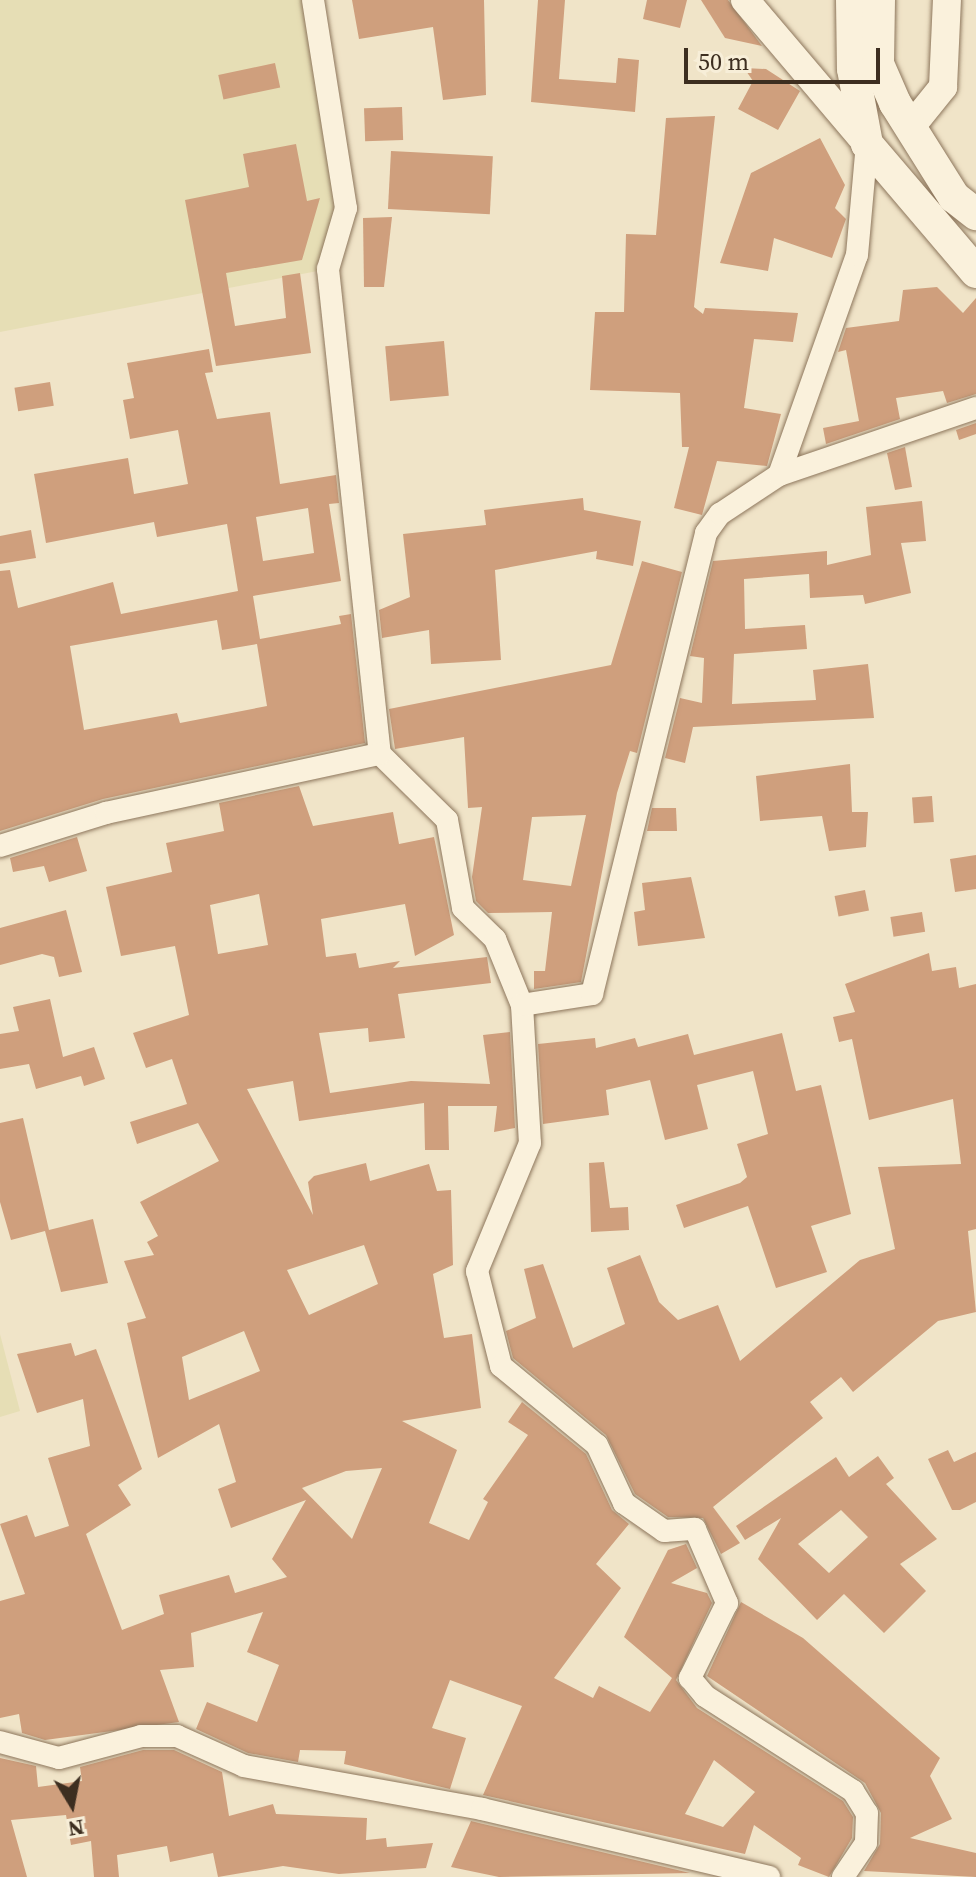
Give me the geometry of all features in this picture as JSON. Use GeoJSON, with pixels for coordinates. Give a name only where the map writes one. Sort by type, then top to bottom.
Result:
{"type":"FeatureCollection","features":[{"type":"Feature","properties":{"kind":"main road"},"geometry":{"type":"LineString","coordinates":[[852,0],[853,69],[867,144],[976,272]]}},
{"type":"Feature","properties":{"kind":"main road"},"geometry":{"type":"LineString","coordinates":[[879,0],[878,64],[910,128],[954,197],[976,214]]}},
{"type":"Feature","properties":{"kind":"street"},"geometry":{"type":"LineString","coordinates":[[313,0],[346,208],[328,269],[380,754],[447,820],[463,908],[495,939],[522,1005],[530,1143],[477,1271],[501,1366],[597,1445],[624,1503],[664,1531],[695,1529],[727,1603],[690,1678],[705,1696],[853,1791],[867,1813],[866,1843],[843,1877]]}},
{"type":"Feature","properties":{"kind":"street"},"geometry":{"type":"LineString","coordinates":[[745,0],[867,144],[857,255],[779,475]]}},
{"type":"Feature","properties":{"kind":"street"},"geometry":{"type":"LineString","coordinates":[[910,128],[943,87],[947,0]]}},
{"type":"Feature","properties":{"kind":"street"},"geometry":{"type":"LineString","coordinates":[[522,1005],[592,994],[706,533],[720,514],[779,475],[976,408]]}},
{"type":"Feature","properties":{"kind":"street"},"geometry":{"type":"LineString","coordinates":[[0,846],[106,813],[380,754]]}},
{"type":"Feature","properties":{"kind":"street"},"geometry":{"type":"LineString","coordinates":[[0,1742],[59,1758],[141,1736],[177,1736],[244,1766],[482,1809],[769,1877]]}},
{"type":"Feature","properties":{"kind":"shaded area"},"geometry":{"type":"Polygon","coordinates":[[[0,0],[313,0],[346,208],[328,269],[0,332],[0,0]]]}},
{"type":"Feature","properties":{"kind":"shaded area"},"geometry":{"type":"Polygon","coordinates":[[[0,1334],[20,1411],[0,1417],[0,1334]]]}},
{"type":"Feature","properties":{"kind":"building"},"geometry":{"type":"Polygon","coordinates":[[[352,0],[484,0],[486,95],[443,100],[433,27],[359,39],[352,0]]]}},
{"type":"Feature","properties":{"kind":"building"},"geometry":{"type":"Polygon","coordinates":[[[538,0],[565,0],[559,79],[616,83],[618,58],[639,60],[635,112],[531,102],[538,0]]]}},
{"type":"Feature","properties":{"kind":"building"},"geometry":{"type":"Polygon","coordinates":[[[647,0],[687,0],[680,28],[643,19],[647,0]]]}},
{"type":"Feature","properties":{"kind":"building"},"geometry":{"type":"Polygon","coordinates":[[[701,0],[728,0],[762,46],[725,38],[701,0]]]}},
{"type":"Feature","properties":{"kind":"building"},"geometry":{"type":"Polygon","coordinates":[[[275,63],[280,87],[223,100],[218,75],[275,63]]]}},
{"type":"Feature","properties":{"kind":"building"},"geometry":{"type":"Polygon","coordinates":[[[744,68],[766,69],[800,91],[778,130],[738,109],[753,81],[744,68]]]}},
{"type":"Feature","properties":{"kind":"building"},"geometry":{"type":"Polygon","coordinates":[[[402,107],[403,140],[365,141],[364,108],[402,107]]]}},
{"type":"Feature","properties":{"kind":"building"},"geometry":{"type":"Polygon","coordinates":[[[715,116],[694,307],[703,314],[705,308],[798,313],[793,342],[754,339],[744,408],[781,414],[767,466],[717,461],[702,515],[674,508],[689,447],[682,447],[680,393],[590,390],[595,312],[624,312],[626,234],[656,235],[666,118],[715,116]]]}},
{"type":"Feature","properties":{"kind":"building"},"geometry":{"type":"Polygon","coordinates":[[[820,138],[845,185],[835,208],[846,219],[832,258],[774,238],[768,271],[720,263],[751,173],[820,138]]]}},
{"type":"Feature","properties":{"kind":"building"},"geometry":{"type":"Polygon","coordinates":[[[296,144],[307,201],[320,198],[302,260],[226,273],[235,326],[286,318],[282,276],[300,273],[311,353],[216,366],[185,200],[249,187],[243,154],[296,144]]]}},
{"type":"Feature","properties":{"kind":"building"},"geometry":{"type":"Polygon","coordinates":[[[391,151],[493,156],[490,214],[388,209],[391,151]]]}},
{"type":"Feature","properties":{"kind":"building"},"geometry":{"type":"Polygon","coordinates":[[[392,217],[384,287],[364,287],[363,218],[392,217]]]}},
{"type":"Feature","properties":{"kind":"building"},"geometry":{"type":"Polygon","coordinates":[[[937,287],[963,313],[976,298],[976,394],[947,403],[943,391],[896,398],[900,419],[826,444],[823,428],[859,421],[846,350],[838,352],[846,328],[899,321],[903,290],[937,287]]]}},
{"type":"Feature","properties":{"kind":"building"},"geometry":{"type":"Polygon","coordinates":[[[444,341],[449,396],[390,401],[385,346],[444,341]]]}},
{"type":"Feature","properties":{"kind":"building"},"geometry":{"type":"Polygon","coordinates":[[[209,349],[213,372],[205,373],[217,419],[270,412],[280,484],[336,475],[339,503],[329,504],[341,581],[253,596],[260,639],[341,624],[339,616],[351,614],[365,743],[103,799],[0,831],[0,571],[10,570],[18,608],[113,582],[121,614],[238,591],[227,524],[157,537],[154,522],[46,543],[34,474],[128,458],[134,494],[188,484],[178,430],[130,439],[123,400],[134,398],[127,363],[209,349]],[[308,508],[256,517],[263,561],[314,553],[308,508]],[[217,620],[70,646],[84,730],[177,713],[180,723],[267,706],[257,644],[222,650],[217,620]]]}},
{"type":"Feature","properties":{"kind":"building"},"geometry":{"type":"Polygon","coordinates":[[[50,382],[54,406],[18,411],[14,388],[50,382]]]}},
{"type":"Feature","properties":{"kind":"building"},"geometry":{"type":"Polygon","coordinates":[[[976,423],[976,434],[959,440],[956,430],[976,423]]]}},
{"type":"Feature","properties":{"kind":"building"},"geometry":{"type":"Polygon","coordinates":[[[905,447],[912,487],[895,490],[887,453],[905,447]]]}},
{"type":"Feature","properties":{"kind":"building"},"geometry":{"type":"Polygon","coordinates":[[[583,498],[584,510],[641,521],[633,566],[596,559],[597,551],[495,570],[501,660],[431,664],[429,630],[382,638],[379,610],[410,597],[403,534],[486,525],[484,510],[583,498]]]}},
{"type":"Feature","properties":{"kind":"building"},"geometry":{"type":"Polygon","coordinates":[[[922,501],[926,541],[901,543],[911,593],[865,604],[863,595],[810,598],[809,574],[744,579],[745,629],[805,625],[807,649],[734,654],[732,704],[816,700],[813,670],[868,664],[874,718],[693,727],[685,763],[665,758],[680,698],[702,703],[704,658],[690,656],[713,561],[827,551],[827,565],[871,555],[866,507],[922,501]]]}},
{"type":"Feature","properties":{"kind":"building"},"geometry":{"type":"Polygon","coordinates":[[[31,530],[36,558],[0,564],[0,536],[31,530]]]}},
{"type":"Feature","properties":{"kind":"building"},"geometry":{"type":"Polygon","coordinates":[[[642,561],[682,572],[637,753],[630,751],[617,793],[581,982],[534,989],[534,971],[545,971],[552,912],[488,913],[476,901],[472,877],[482,807],[468,808],[464,737],[395,749],[389,709],[611,665],[642,561]],[[586,815],[532,817],[523,880],[571,886],[586,815]]]}},
{"type":"Feature","properties":{"kind":"building"},"geometry":{"type":"Polygon","coordinates":[[[850,764],[852,812],[868,812],[866,847],[829,851],[822,816],[760,821],[756,776],[850,764]]]}},
{"type":"Feature","properties":{"kind":"building"},"geometry":{"type":"Polygon","coordinates":[[[299,786],[313,826],[393,812],[399,844],[434,837],[454,935],[415,956],[405,904],[321,919],[326,957],[356,953],[359,968],[400,961],[393,968],[487,957],[491,983],[398,994],[405,1038],[369,1042],[368,1028],[319,1033],[330,1093],[411,1081],[490,1084],[483,1035],[510,1032],[515,1128],[494,1132],[497,1106],[448,1106],[449,1150],[425,1150],[424,1103],[299,1121],[293,1081],[247,1089],[313,1215],[308,1182],[314,1176],[366,1163],[370,1181],[429,1164],[437,1191],[451,1190],[453,1265],[433,1274],[444,1338],[472,1334],[481,1408],[402,1421],[457,1450],[429,1523],[469,1540],[488,1502],[483,1499],[528,1435],[508,1422],[522,1402],[586,1454],[612,1510],[629,1524],[596,1564],[621,1588],[554,1678],[593,1698],[599,1686],[650,1712],[672,1678],[624,1637],[668,1550],[686,1544],[697,1568],[671,1583],[707,1593],[712,1603],[676,1680],[697,1708],[843,1801],[853,1817],[852,1838],[829,1877],[798,1865],[801,1858],[754,1825],[745,1854],[483,1795],[522,1706],[450,1680],[432,1728],[466,1738],[450,1789],[344,1764],[346,1751],[300,1750],[298,1762],[248,1753],[196,1729],[207,1702],[257,1722],[279,1665],[247,1652],[263,1612],[191,1633],[194,1667],[160,1670],[179,1722],[45,1740],[22,1733],[19,1714],[0,1718],[0,1601],[25,1594],[0,1524],[27,1515],[35,1537],[69,1526],[48,1458],[90,1446],[83,1399],[37,1413],[17,1354],[71,1343],[75,1356],[96,1349],[142,1469],[118,1485],[131,1505],[86,1534],[122,1630],[164,1614],[159,1595],[229,1575],[235,1593],[287,1577],[272,1559],[306,1500],[231,1528],[218,1489],[236,1482],[219,1424],[158,1458],[127,1323],[146,1318],[124,1261],[154,1255],[147,1242],[158,1236],[140,1202],[219,1161],[198,1123],[137,1144],[130,1122],[187,1104],[172,1059],[146,1068],[133,1033],[189,1015],[175,946],[121,956],[106,887],[172,872],[166,843],[224,831],[219,803],[299,786]],[[259,894],[210,905],[218,954],[268,945],[259,894]],[[364,1245],[287,1270],[309,1315],[378,1284],[364,1245]],[[244,1331],[182,1357],[189,1400],[260,1371],[244,1331]],[[382,1468],[346,1471],[302,1488],[352,1539],[382,1468]],[[714,1760],[685,1814],[723,1827],[755,1792],[714,1760]]]}},
{"type":"Feature","properties":{"kind":"building"},"geometry":{"type":"Polygon","coordinates":[[[932,796],[934,822],[914,823],[912,797],[932,796]]]}},
{"type":"Feature","properties":{"kind":"building"},"geometry":{"type":"Polygon","coordinates":[[[652,808],[676,808],[677,831],[647,831],[652,808]]]}},
{"type":"Feature","properties":{"kind":"building"},"geometry":{"type":"Polygon","coordinates":[[[77,837],[87,871],[49,882],[44,866],[13,872],[10,858],[77,837]]]}},
{"type":"Feature","properties":{"kind":"building"},"geometry":{"type":"Polygon","coordinates":[[[976,855],[976,889],[955,892],[950,859],[976,855]]]}},
{"type":"Feature","properties":{"kind":"building"},"geometry":{"type":"Polygon","coordinates":[[[691,877],[705,938],[638,946],[634,912],[645,910],[642,883],[691,877]]]}},
{"type":"Feature","properties":{"kind":"building"},"geometry":{"type":"Polygon","coordinates":[[[865,890],[869,911],[839,917],[835,896],[865,890]]]}},
{"type":"Feature","properties":{"kind":"building"},"geometry":{"type":"Polygon","coordinates":[[[66,910],[82,972],[59,977],[54,957],[42,954],[0,965],[0,928],[66,910]]]}},
{"type":"Feature","properties":{"kind":"building"},"geometry":{"type":"Polygon","coordinates":[[[922,912],[925,932],[894,937],[890,917],[922,912]]]}},
{"type":"Feature","properties":{"kind":"building"},"geometry":{"type":"Polygon","coordinates":[[[929,953],[932,971],[956,967],[959,988],[976,984],[976,1229],[968,1231],[976,1312],[938,1321],[853,1392],[841,1377],[810,1402],[823,1418],[713,1507],[740,1543],[721,1554],[703,1518],[668,1517],[635,1494],[606,1435],[513,1358],[506,1331],[536,1318],[524,1269],[543,1264],[573,1348],[625,1324],[607,1268],[640,1255],[659,1302],[678,1320],[718,1305],[740,1361],[860,1260],[895,1249],[878,1167],[961,1164],[953,1099],[869,1120],[852,1039],[839,1042],[833,1017],[855,1012],[845,984],[929,953]]]}},
{"type":"Feature","properties":{"kind":"building"},"geometry":{"type":"Polygon","coordinates":[[[50,999],[63,1057],[94,1047],[105,1079],[84,1086],[81,1076],[36,1089],[29,1064],[0,1069],[0,1034],[19,1031],[13,1007],[50,999]]]}},
{"type":"Feature","properties":{"kind":"building"},"geometry":{"type":"Polygon","coordinates":[[[782,1033],[796,1091],[821,1085],[851,1214],[811,1226],[827,1272],[776,1288],[748,1206],[684,1228],[676,1205],[740,1183],[747,1177],[737,1144],[768,1134],[753,1071],[697,1085],[708,1129],[665,1140],[650,1080],[606,1090],[609,1115],[543,1124],[538,1044],[595,1038],[596,1048],[635,1038],[638,1047],[688,1034],[694,1055],[782,1033]]]}},
{"type":"Feature","properties":{"kind":"building"},"geometry":{"type":"Polygon","coordinates":[[[23,1118],[49,1230],[93,1219],[108,1283],[61,1292],[45,1231],[11,1240],[0,1202],[0,1123],[23,1118]]]}},
{"type":"Feature","properties":{"kind":"building"},"geometry":{"type":"Polygon","coordinates":[[[604,1162],[610,1208],[628,1207],[629,1230],[591,1232],[589,1163],[604,1162]]]}},
{"type":"Feature","properties":{"kind":"building"},"geometry":{"type":"Polygon","coordinates":[[[948,1450],[954,1462],[976,1452],[976,1502],[960,1510],[952,1510],[928,1459],[948,1450]]]}},
{"type":"Feature","properties":{"kind":"building"},"geometry":{"type":"Polygon","coordinates":[[[878,1456],[894,1478],[886,1484],[937,1539],[900,1564],[926,1591],[884,1633],[844,1594],[817,1620],[758,1559],[781,1518],[745,1540],[736,1526],[836,1457],[849,1477],[878,1456]],[[841,1510],[798,1544],[829,1573],[868,1537],[841,1510]]]}},
{"type":"Feature","properties":{"kind":"building"},"geometry":{"type":"Polygon","coordinates":[[[741,1602],[803,1638],[940,1758],[930,1776],[952,1819],[910,1838],[976,1853],[976,1877],[864,1871],[880,1844],[881,1813],[865,1783],[707,1676],[741,1602]]]}},
{"type":"Feature","properties":{"kind":"building"},"geometry":{"type":"Polygon","coordinates":[[[143,1750],[174,1750],[222,1772],[229,1816],[273,1804],[276,1814],[367,1818],[366,1840],[386,1838],[387,1847],[433,1843],[426,1868],[339,1874],[283,1866],[218,1877],[213,1853],[170,1862],[167,1846],[117,1855],[119,1877],[94,1877],[91,1841],[71,1845],[66,1815],[11,1820],[27,1877],[0,1877],[0,1758],[36,1766],[38,1787],[82,1781],[80,1767],[143,1750]]]}},
{"type":"Feature","properties":{"kind":"building"},"geometry":{"type":"Polygon","coordinates":[[[471,1821],[690,1873],[499,1877],[451,1867],[471,1821]]]}}]}
